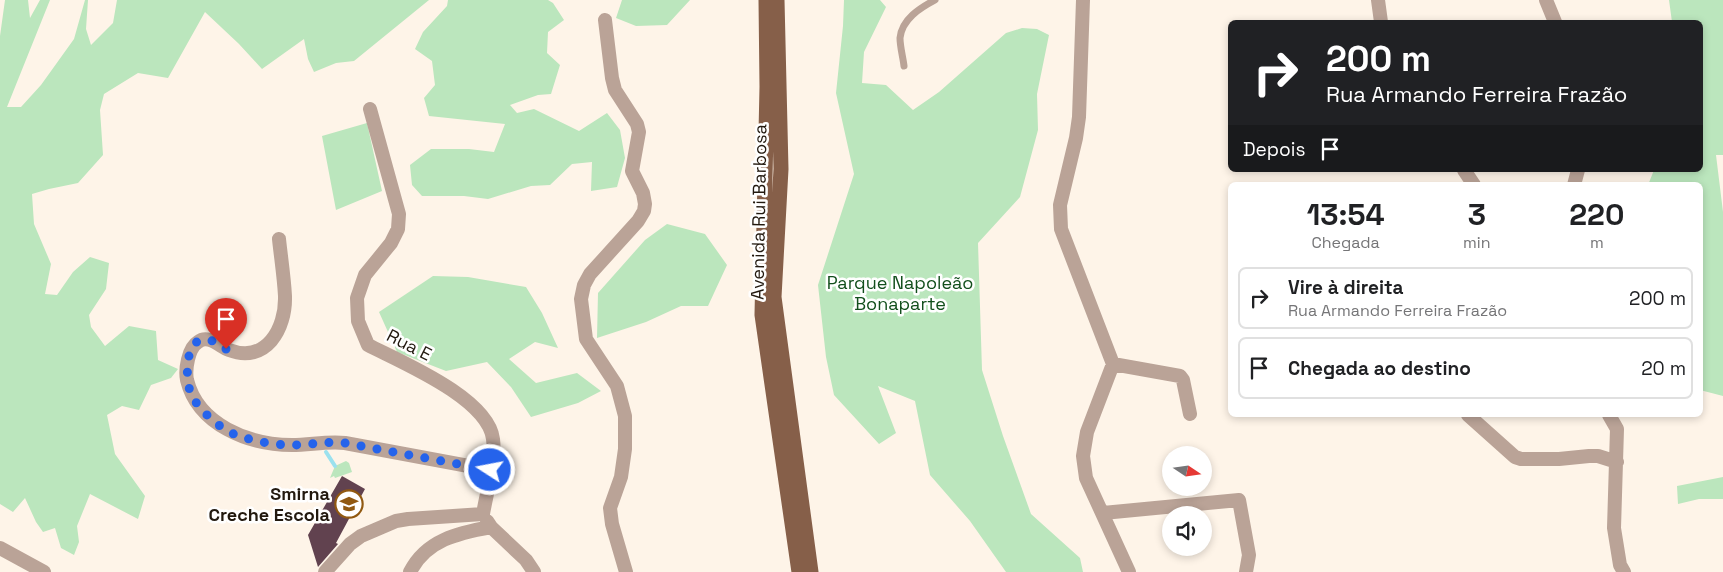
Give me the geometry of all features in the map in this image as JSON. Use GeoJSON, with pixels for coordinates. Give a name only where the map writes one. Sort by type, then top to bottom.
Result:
{"type":"FeatureCollection","features":[{"type":"Feature","properties":{"kind":"main road","name":"Avenida Rui Barbosa"},"geometry":{"type":"LineString","coordinates":[[766,0],[767,87],[762,315],[799,572]]}},
{"type":"Feature","properties":{"kind":"main road","name":"Avenida Rui Barbosa"},"geometry":{"type":"LineString","coordinates":[[777,0],[781,169],[774,297],[811,572]]}},
{"type":"Feature","properties":{"kind":"street"},"geometry":{"type":"LineString","coordinates":[[1083,0],[1079,117],[1060,205],[1062,229],[1113,364],[1087,432],[1083,456],[1086,478],[1129,572]]}},
{"type":"Feature","properties":{"kind":"street"},"geometry":{"type":"LineString","coordinates":[[1378,0],[1380,20]]}},
{"type":"Feature","properties":{"kind":"street"},"geometry":{"type":"LineString","coordinates":[[1546,0],[1554,20]]}},
{"type":"Feature","properties":{"kind":"street"},"geometry":{"type":"LineString","coordinates":[[605,20],[615,90],[637,124],[638,132],[632,171],[643,194],[645,204],[644,211],[638,221],[590,274],[584,285],[582,299],[586,339],[617,386],[625,416],[625,449],[621,477],[610,508],[612,524],[626,572]]}},
{"type":"Feature","properties":{"kind":"street","name":"Rua E"},"geometry":{"type":"LineString","coordinates":[[370,109],[399,214],[398,230],[391,243],[365,274],[357,298],[358,321],[368,345],[444,384],[468,401],[483,417],[493,436],[494,457],[483,514]]}},
{"type":"Feature","properties":{"kind":"street"},"geometry":{"type":"LineString","coordinates":[[279,239],[285,297],[280,325],[273,339],[262,348],[251,353],[241,354],[226,349],[210,340],[202,339],[196,342],[190,352],[186,374],[190,392],[198,405],[221,426],[235,434],[273,444],[293,445],[329,441],[490,470]]}},
{"type":"Feature","properties":{"kind":"street"},"geometry":{"type":"LineString","coordinates":[[1113,364],[1180,376],[1183,380],[1190,414]]}},
{"type":"Feature","properties":{"kind":"street"},"geometry":{"type":"LineString","coordinates":[[1470,417],[1515,457],[1521,459],[1598,456],[1617,462]]}},
{"type":"Feature","properties":{"kind":"street"},"geometry":{"type":"LineString","coordinates":[[1611,417],[1617,429],[1614,528],[1619,570]]}},
{"type":"Feature","properties":{"kind":"street"},"geometry":{"type":"LineString","coordinates":[[1103,514],[1240,500],[1248,555],[1246,572]]}},
{"type":"Feature","properties":{"kind":"street"},"geometry":{"type":"LineString","coordinates":[[325,572],[350,544],[360,536],[396,521],[483,514],[491,528],[526,560],[534,572]]}},
{"type":"Feature","properties":{"kind":"street"},"geometry":{"type":"LineString","coordinates":[[410,572],[429,547],[461,532],[491,528]]}},
{"type":"Feature","properties":{"kind":"street"},"geometry":{"type":"LineString","coordinates":[[0,548],[44,572]]}},
{"type":"Feature","properties":{"kind":"lane"},"geometry":{"type":"LineString","coordinates":[[904,66],[900,40],[901,33],[917,10],[935,0]]}},
{"type":"Feature","properties":{"kind":"green space"},"geometry":{"type":"Polygon","coordinates":[[[5,0],[28,0],[30,18],[40,0],[50,0],[7,107],[21,107],[41,85],[74,39],[85,0],[88,0],[86,29],[91,45],[113,23],[117,0],[429,0],[354,61],[336,63],[314,72],[308,59],[304,39],[262,69],[205,12],[168,78],[138,73],[104,94],[100,110],[103,155],[78,183],[32,194],[34,224],[51,264],[45,294],[57,295],[73,272],[90,257],[109,263],[106,289],[89,315],[91,327],[105,346],[129,326],[156,331],[158,360],[178,369],[171,378],[151,385],[139,410],[122,406],[107,415],[115,454],[145,496],[138,519],[90,494],[77,526],[79,542],[74,555],[61,548],[55,528],[43,532],[36,522],[25,498],[13,512],[0,504],[0,36],[5,0]]]}},
{"type":"Feature","properties":{"kind":"green space"},"geometry":{"type":"Polygon","coordinates":[[[448,0],[548,0],[553,3],[564,20],[548,32],[547,53],[560,65],[551,94],[538,95],[510,105],[517,113],[534,109],[579,131],[607,113],[620,130],[625,158],[617,187],[591,191],[592,162],[572,164],[550,185],[531,186],[488,199],[464,196],[422,196],[412,185],[410,165],[431,149],[469,149],[494,152],[505,124],[429,116],[424,98],[435,85],[432,61],[415,49],[423,32],[447,6],[448,0]]]}},
{"type":"Feature","properties":{"kind":"green space"},"geometry":{"type":"Polygon","coordinates":[[[622,0],[690,0],[667,25],[636,26],[616,18],[622,0]]]}},
{"type":"Feature","properties":{"kind":"green space","name":"Parque Napoleão Bonaparte"},"geometry":{"type":"Polygon","coordinates":[[[844,0],[880,0],[886,7],[864,52],[862,83],[886,85],[913,110],[939,92],[1006,33],[1022,28],[1037,29],[1049,35],[1037,94],[1038,130],[1020,197],[978,243],[982,370],[1031,514],[1080,558],[1083,572],[1006,572],[970,521],[930,475],[915,401],[878,386],[896,433],[879,444],[834,395],[826,357],[818,285],[854,174],[836,93],[844,0]]]}},
{"type":"Feature","properties":{"kind":"green space"},"geometry":{"type":"Polygon","coordinates":[[[1669,0],[1723,0],[1723,155],[1716,155],[1723,212],[1723,396],[1703,391],[1703,182],[1649,182],[1653,172],[1703,172],[1703,20],[1672,20],[1669,0]]]}},
{"type":"Feature","properties":{"kind":"green space"},"geometry":{"type":"Polygon","coordinates":[[[367,123],[382,191],[336,210],[322,136],[367,123]]]}},
{"type":"Feature","properties":{"kind":"green space"},"geometry":{"type":"Polygon","coordinates":[[[667,224],[705,234],[727,265],[708,306],[681,306],[646,322],[597,338],[598,293],[645,240],[667,224]]]}},
{"type":"Feature","properties":{"kind":"green space"},"geometry":{"type":"Polygon","coordinates":[[[433,276],[468,277],[526,287],[542,313],[558,348],[535,342],[509,359],[536,383],[577,373],[601,391],[578,403],[531,417],[511,387],[487,362],[446,371],[397,352],[379,312],[433,276]]]}},
{"type":"Feature","properties":{"kind":"green space"},"geometry":{"type":"Polygon","coordinates":[[[346,461],[349,463],[352,472],[330,478],[335,466],[346,461]]]}},
{"type":"Feature","properties":{"kind":"green space"},"geometry":{"type":"Polygon","coordinates":[[[1723,477],[1723,499],[1699,499],[1678,504],[1677,486],[1723,477]]]}},
{"type":"Feature","properties":{"kind":"building"},"geometry":{"type":"Polygon","coordinates":[[[342,476],[365,489],[336,543],[338,544],[318,567],[308,535],[342,476]]]}},
{"type":"Feature","properties":{"kind":"waterway"},"geometry":{"type":"LineString","coordinates":[[326,452],[335,466]]}},
{"type":"Feature","properties":{"kind":"place","name":"Smirna Creche Escola"},"geometry":{"type":"Point","coordinates":[349,504]}},
{"type":"Feature","properties":{"kind":"route"},"geometry":{"type":"LineString","coordinates":[[226,349],[210,340],[202,339],[196,342],[190,352],[186,374],[190,392],[198,405],[221,426],[235,434],[273,444],[293,445],[329,441],[345,443],[490,470]]}}]}
